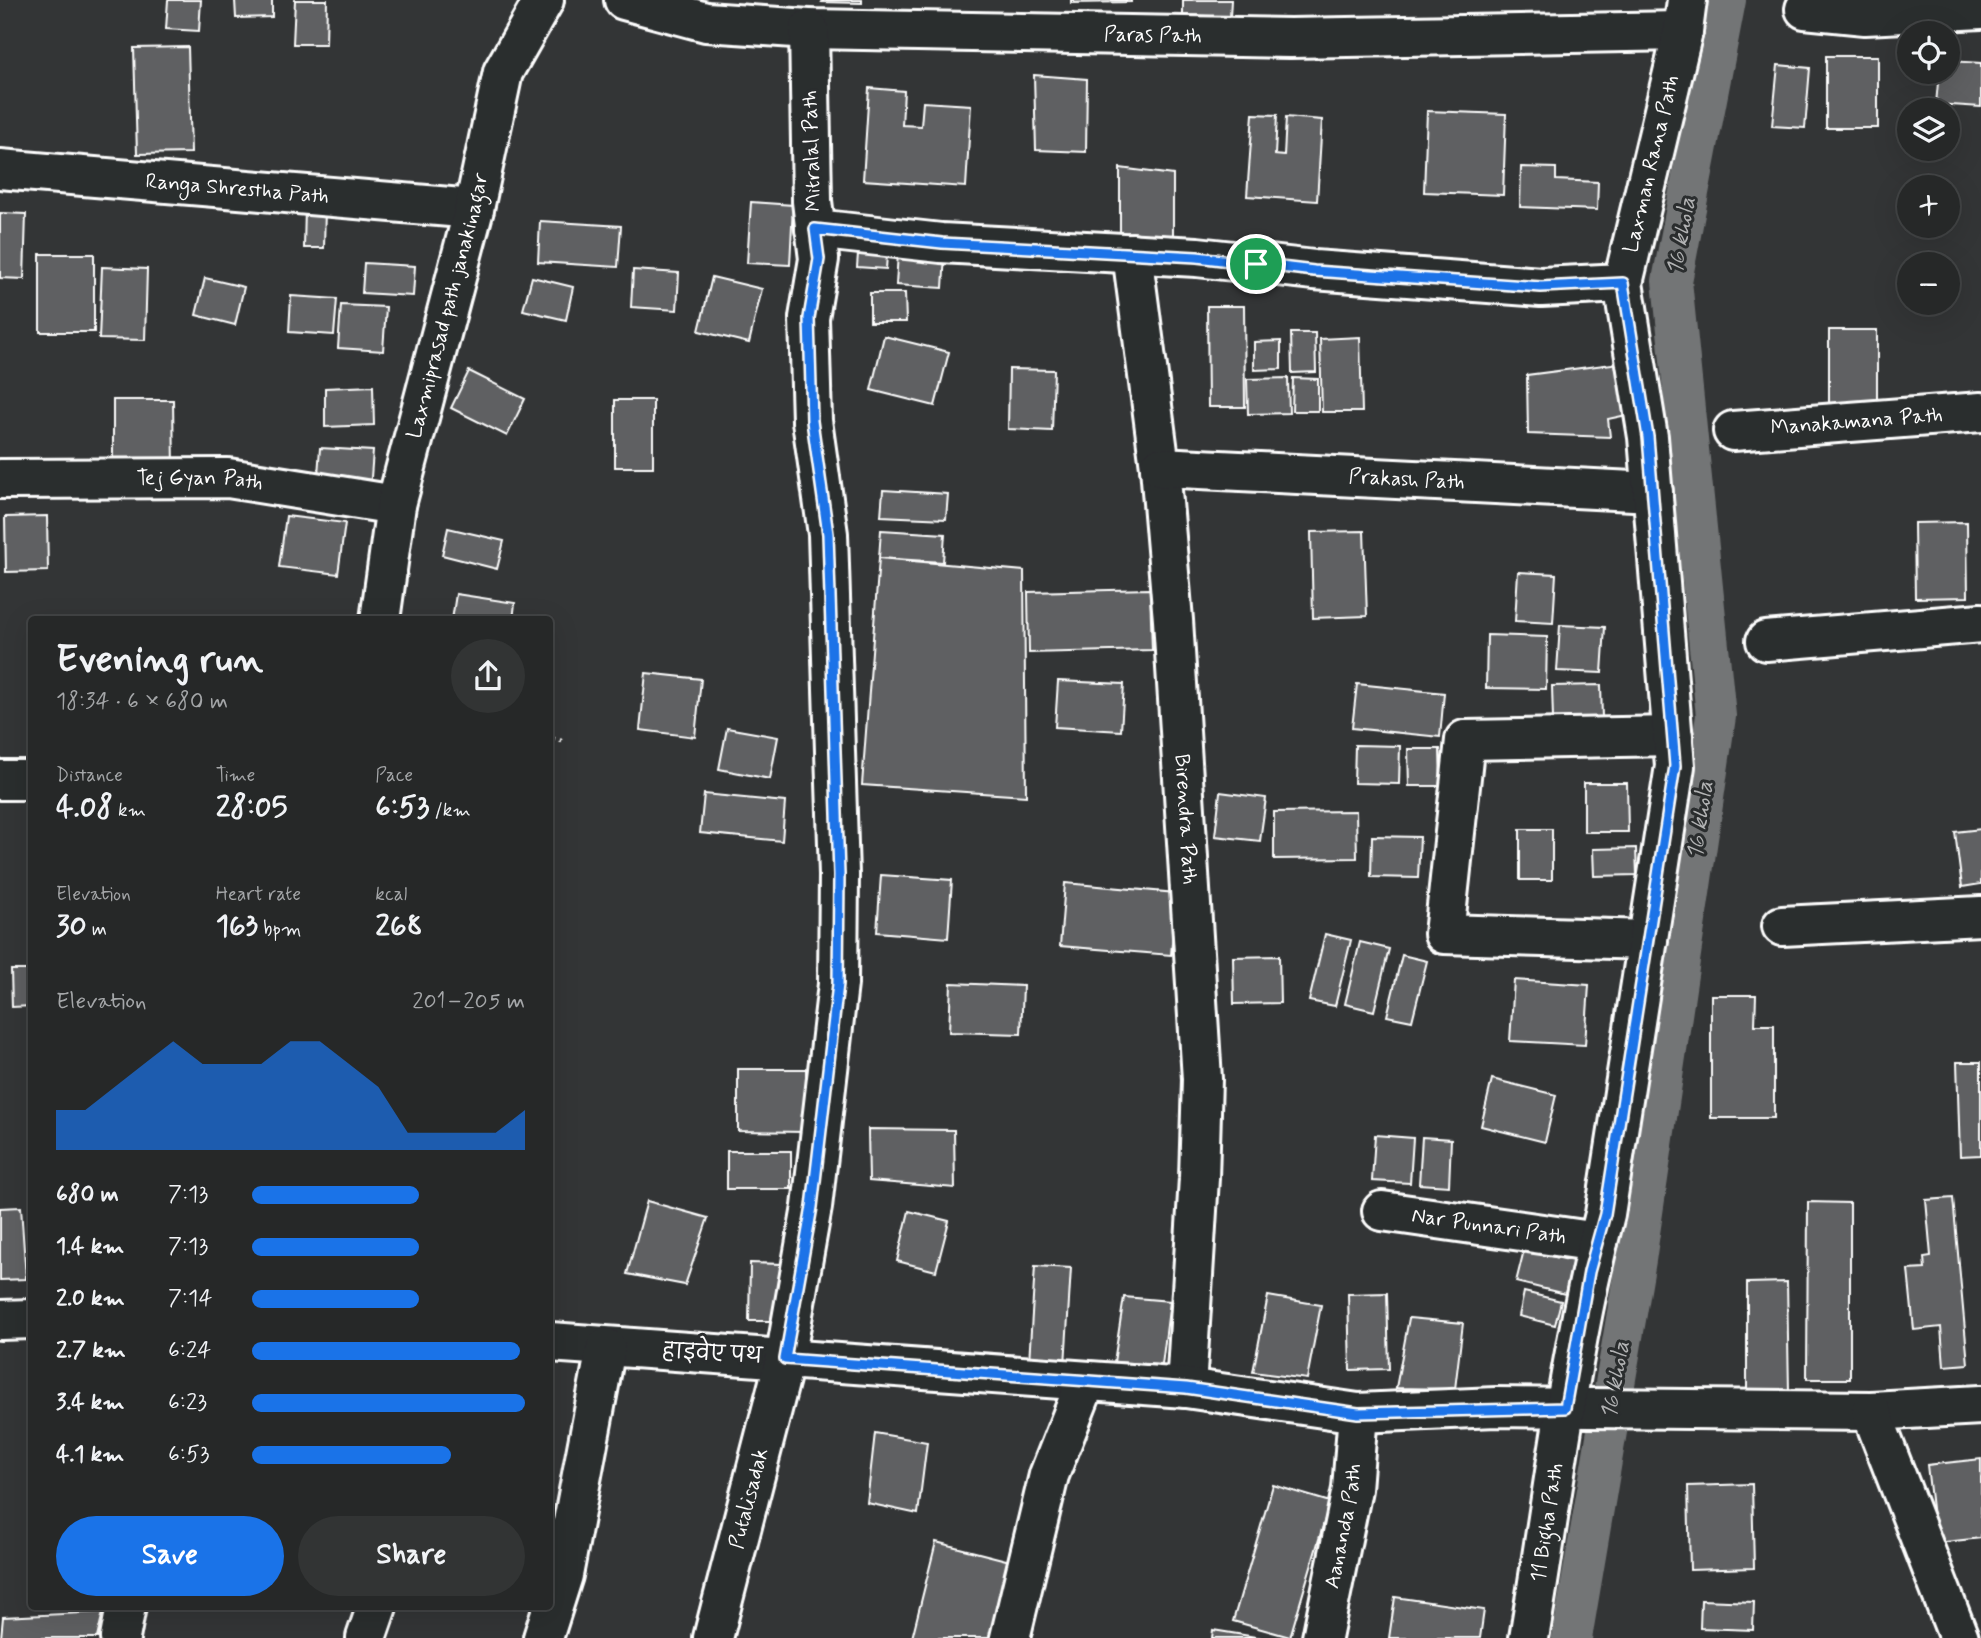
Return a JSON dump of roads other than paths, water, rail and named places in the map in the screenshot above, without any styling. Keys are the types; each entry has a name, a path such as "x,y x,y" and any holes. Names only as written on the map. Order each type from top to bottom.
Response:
{"street":[{"name":"Laxmiprasad path janakinagar","path":"381,616 396,505 474,209 503,72 544,0"},
{"name":"Paras Path","path":"624,0 706,22 809,29 1290,38 1685,16"},
{"path":"1805,9 1865,15 1981,9"},
{"name":"Laxman Rana Path","path":"1576,1408 1598,1242 1605,1214 1675,766 1648,437 1623,283 1685,16"},
{"name":"Mitralal Path","path":"785,1359 812,1207 838,984 839,875 828,534 812,421 809,331 819,259 812,201 809,29"},
{"name":"Ranga Shrestha Path","path":"0,169 474,209"},
{"path":"815,229 942,243 1197,257 1314,271 1541,287 1623,283"},
{"name":"Birendra Path","path":"1132,253 1160,467 1173,620 1202,1079 1199,1178 1186,1388"},
{"name":"Manakamana Path","path":"1733,430 1981,412"},
{"name":"Prakash Path","path":"1160,467 1653,492"},
{"name":"Tej Gyan Path","path":"0,479 228,478 396,505"},
{"path":"1766,641 1981,623"},
{"path":"1648,940 1444,934 1465,740 1673,736"},
{"path":"0,780 28,780"},
{"path":"1782,926 1981,916"},
{"name":"Nar Punnari Path","path":"1382,1211 1598,1242"},
{"path":"0,1320 28,1319"},
{"name":"हाइवेए पथ","path":"553,1342 1186,1388 1358,1413 1576,1408 1871,1411 1981,1405"},
{"path":"553,1606 563,1575 606,1348"},
{"name":"Putalisadak","path":"713,1638 785,1359"},
{"path":"1010,1638 1049,1475 1086,1381"},
{"name":"11 Bigha Path","path":"1529,1638 1576,1408"},
{"path":"1871,1411 1959,1638"},
{"name":"Aananda Path","path":"1322,1638 1352,1489 1358,1413"},
{"path":"120,1638 125,1610"},
{"path":"366,1638 376,1610"},
{"path":"543,1638 552,1610"}],"waterway":[{"name":"16 khola","path":"1572,1638 1636,1260 1716,716 1672,281 1726,0"}]}
